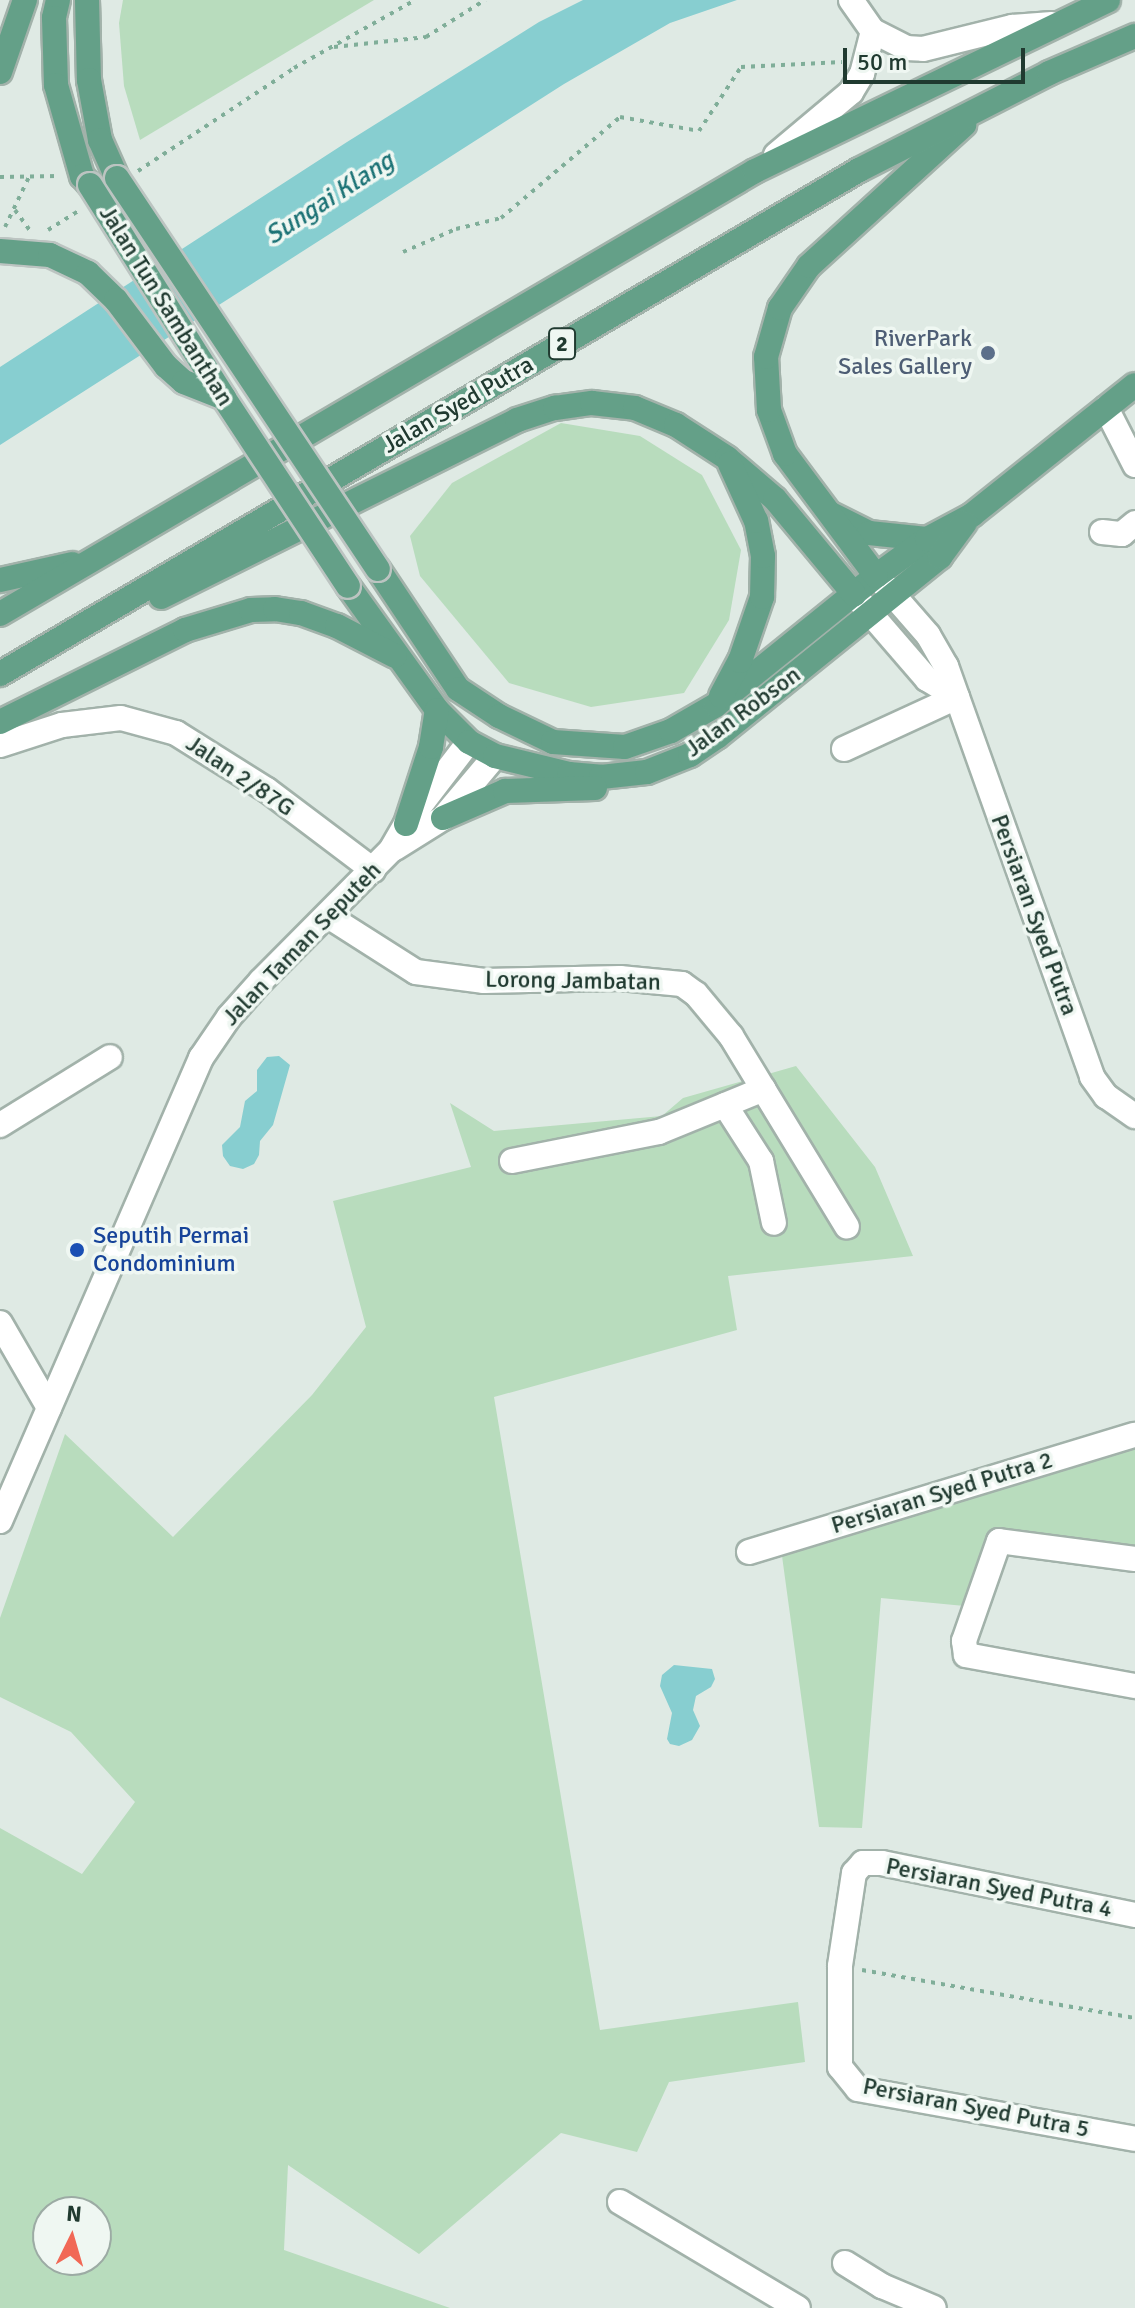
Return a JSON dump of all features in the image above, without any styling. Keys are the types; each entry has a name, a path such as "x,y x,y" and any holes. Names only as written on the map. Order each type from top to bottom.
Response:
{"main road":[{"path":"0,72 25,0"},
{"name":"Jalan Tun Sambanthan","path":"58,0 54,18 56,85 86,189 348,586 399,658"},
{"name":"Jalan Tun Sambanthan","path":"87,0 89,80 100,140 127,175 378,569"},
{"name":"Jalan Syed Putra","path":"0,614 755,171 1052,24 1108,0"},
{"name":"Jalan Syed Putra","path":"0,676 859,170 986,105 1135,36"},
{"path":"876,576 785,454 769,410 766,357 780,308 809,266 986,105"},
{"path":"0,251 50,255 88,273 116,300 166,366 184,382 224,398"},
{"name":"Jalan Robson","path":"378,569 458,689 499,716 553,742 625,747 671,731 716,705 876,576 927,539 972,515 1135,385"},
{"path":"0,676 517,420 555,408 592,403 635,408 676,425 727,458 775,499 854,594"},
{"path":"716,705 740,661 762,597 763,556 756,521 727,458"},
{"path":"825,511 869,533 927,539"},
{"name":"Jalan Robson","path":"493,744 569,774 601,777 647,772 690,755 717,737 940,557 972,515"},
{"path":"0,580 93,560"},
{"path":"0,722 185,630 251,610 275,609 301,613 337,626 399,658 437,710 469,742 553,742"},
{"path":"458,689 493,744"},
{"path":"406,824 431,747 437,710"},
{"path":"443,818 505,791 614,785 647,772"}],"street":[{"path":"854,5 873,31 906,48 923,49 1012,27 1052,24"},
{"path":"755,171 851,92 862,74 873,31"},
{"path":"1106,408 1135,465"},
{"path":"1102,532 1122,534 1135,523"},
{"name":"Persiaran Syed Putra","path":"876,576 928,635 946,666 1092,1077 1106,1096 1135,1116"},
{"path":"854,594 927,679 957,697"},
{"path":"844,749 957,697"},
{"name":"Jalan 2/87G","path":"0,745 62,725 121,718 176,733 267,790 373,870"},
{"name":"Jalan Taman Seputeh","path":"0,1521 112,1256 201,1058 229,1017 261,981 391,850 406,824 469,742"},
{"name":"Jalan Taman Seputeh","path":"391,850 443,818 493,744"},
{"name":"Lorong Jambatan","path":"328,916 416,972 484,981 620,978 682,984 696,994 731,1036 847,1227"},
{"path":"0,1125 110,1057"},
{"path":"512,1161 659,1132 764,1089"},
{"path":"725,1105 761,1161 774,1223"},
{"path":"0,1323 49,1408"},
{"name":"Persiaran Syed Putra 2","path":"749,1552 1135,1435"},
{"path":"1135,1559 999,1541 964,1641 966,1655 1135,1686"},
{"name":"Persiaran Syed Putra 4","path":"863,1863 882,1863 1135,1915"},
{"name":"Persiaran Syed Putra 5","path":"863,1863 854,1873 840,1966 840,2067 858,2089 1135,2139"},
{"path":"620,2202 798,2308"},
{"path":"845,2263 882,2286 934,2308"}],"path":[{"path":"127,175 331,47 415,0"},
{"path":"331,47 426,37 485,0"},
{"path":"403,252 456,229 501,218 620,117 699,131 741,67 849,62"},
{"path":"0,230 15,210 30,176"},
{"path":"0,177 30,176 86,189 47,231"},
{"path":"15,210 22,220"},
{"path":"840,1966 1135,2018"}],"green space":[{"path":"123,0 374,0 140,140 124,86 119,23"},
{"path":"561,423 640,436 702,475 741,550 729,620 684,693 591,707 509,683 420,576 410,536 452,483"},
{"path":"796,1066 875,1167 913,1256 728,1276 737,1330 494,1397 600,2030 798,2002 805,2062 669,2082 637,2152 561,2133 419,2254 288,2165 284,2250 450,2308 0,2308 0,1828 82,1874 135,1802 71,1732 0,1697 0,1618 65,1434 173,1537 312,1395 366,1327 333,1201 471,1167 450,1103 494,1131 662,1116 683,1098"},
{"path":"1135,1448 1135,1553 986,1536 975,1607 881,1598 862,1828 819,1827 782,1556"}],"water":[{"name":"Sungai Klang","path":"583,0 737,0 670,23 564,84 0,445 0,367 347,142 539,22"},
{"path":"279,1056 290,1065 273,1125 260,1141 259,1155 254,1164 243,1169 230,1166 223,1156 222,1145 240,1127 245,1101 257,1091 257,1070 267,1057"},
{"path":"674,1665 712,1669 715,1679 711,1687 696,1696 693,1710 700,1726 692,1740 679,1746 670,1744 667,1739 672,1713 660,1686 662,1675"}],"place":[{"name":"RiverPark Sales Gallery","path":"988,353"},
{"name":"Seputih Permai Condominium","path":"77,1250"}]}
